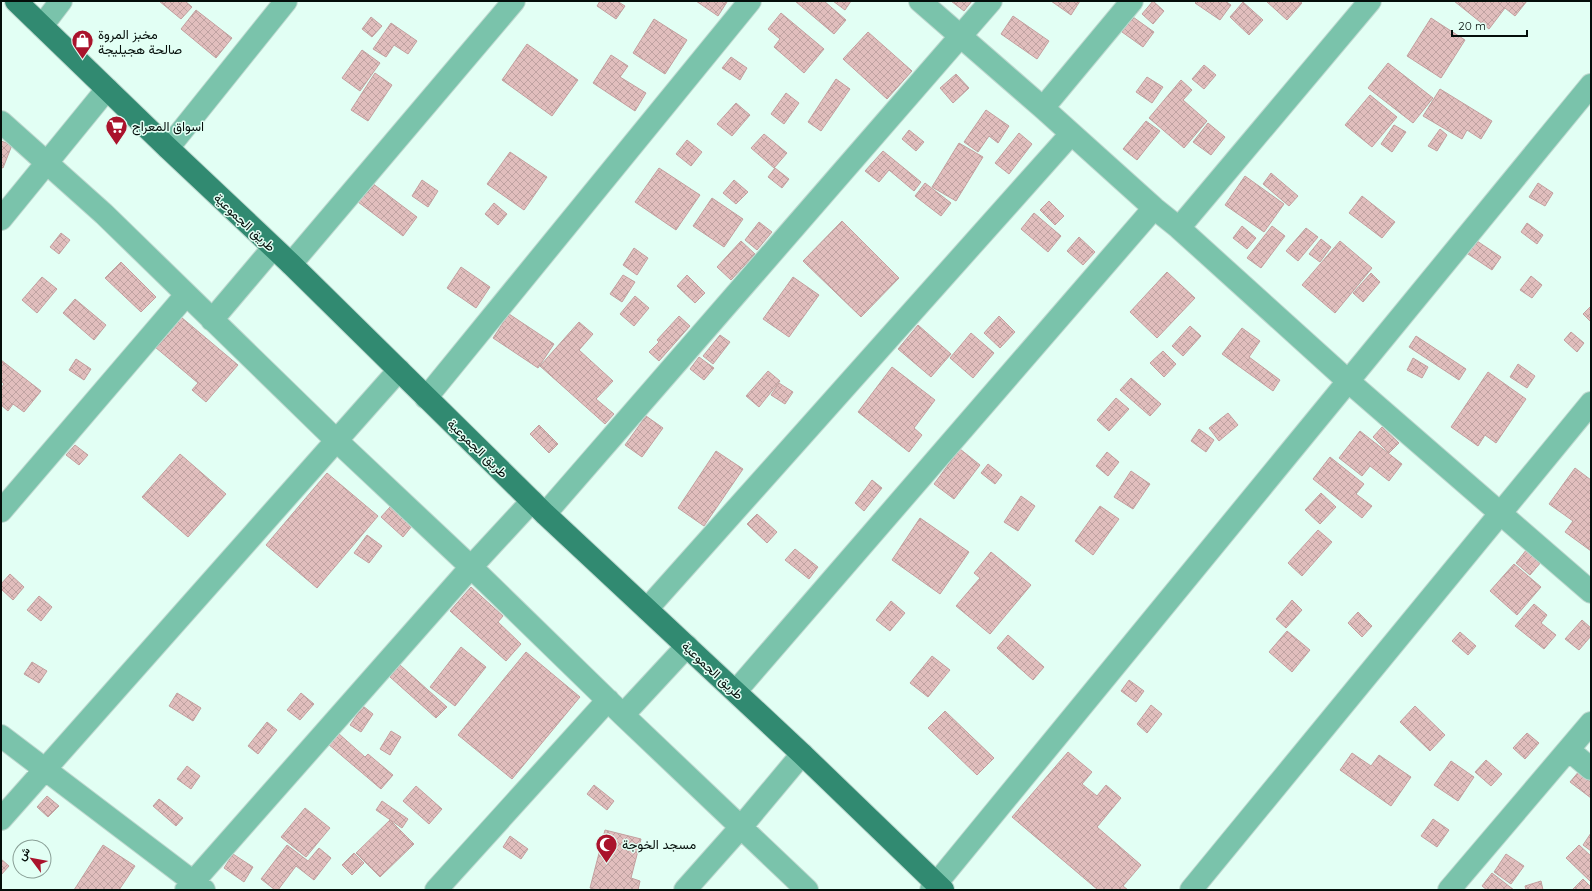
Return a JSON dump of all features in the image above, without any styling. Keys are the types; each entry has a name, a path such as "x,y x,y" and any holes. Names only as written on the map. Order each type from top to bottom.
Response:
{"main road":[{"name":"طريق الجموعية","path":"16,1 290,264 539,507 802,754 937,888"}],"street":[{"path":"42,26 62,1"},
{"path":"168,148 286,1"},
{"path":"290,264 514,1"},
{"path":"426,398 750,1"},
{"path":"920,1 1043,108 1154,208 1179,228 1348,381 1591,592"},
{"path":"1,736 194,887 471,567 539,507 961,37 991,1"},
{"path":"1043,108 1132,1"},
{"path":"1179,228 1370,1"},
{"path":"937,888 1348,381 1591,85"},
{"path":"1,219 107,89"},
{"path":"1,122 104,214 337,442 471,567 807,890"},
{"path":"647,609 1071,134"},
{"path":"736,691 1154,208"},
{"path":"212,320 273,248"},
{"path":"1,511 186,295"},
{"path":"1,818 337,442 399,370"},
{"path":"1191,890 1591,403"},
{"path":"436,890 616,708 687,646"},
{"path":"1449,890 1591,723"},
{"path":"1569,750 1591,770"},
{"path":"685,890 741,827 802,754"}],"building":[{"path":"159,1 185,1 192,7 181,19"},
{"path":"600,1 617,1 625,6 616,19 597,6"},
{"path":"696,1 725,1 727,2 718,16"},
{"path":"795,1 824,1 846,20 834,34"},
{"path":"833,1 851,1 845,10"},
{"path":"951,1 972,1 964,11"},
{"path":"1051,1 1080,1 1071,15"},
{"path":"1153,1 1164,11 1153,24 1142,14"},
{"path":"1197,1 1225,1 1231,5 1220,20 1195,3"},
{"path":"1266,1 1299,1 1302,3 1287,20"},
{"path":"1454,1 1527,1 1515,16 1505,8 1489,29"},
{"path":"1243,2 1263,20 1249,35 1230,17"},
{"path":"196,10 232,38 216,58 181,29"},
{"path":"781,13 824,49 804,73 774,47 780,39 768,29"},
{"path":"1013,16 1049,41 1037,59 1001,34"},
{"path":"371,17 382,26 372,37 362,29"},
{"path":"1133,17 1154,32 1143,47 1122,32"},
{"path":"1431,18 1465,40 1441,78 1407,56"},
{"path":"654,19 687,40 665,74 633,53"},
{"path":"391,23 417,41 408,54 394,45 386,57 373,49"},
{"path":"868,32 912,71 887,99 843,59"},
{"path":"527,44 578,80 552,116 502,80"},
{"path":"362,50 380,63 360,91 342,78"},
{"path":"611,55 628,66 620,77 646,93 635,111 593,83"},
{"path":"731,57 747,68 740,80 722,68"},
{"path":"1388,63 1433,98 1413,123 1368,88"},
{"path":"1204,65 1216,75 1204,89 1192,79"},
{"path":"375,73 392,85 368,121 351,110"},
{"path":"956,74 969,88 953,103 940,88"},
{"path":"1147,77 1163,87 1152,103 1136,92"},
{"path":"836,79 850,89 821,131 808,122"},
{"path":"1181,80 1192,90 1183,100 1207,121 1184,148 1149,118"},
{"path":"1440,89 1492,121 1481,139 1467,130 1462,139 1423,116"},
{"path":"786,93 799,103 784,124 771,114"},
{"path":"1370,95 1397,117 1372,147 1345,125"},
{"path":"736,103 750,115 732,136 717,124"},
{"path":"986,110 1009,126 998,143 989,136 978,152 964,142"},
{"path":"1146,121 1160,131 1137,160 1123,149"},
{"path":"1208,123 1225,137 1211,155 1193,142"},
{"path":"1394,125 1406,132 1392,152 1381,144"},
{"path":"1440,129 1447,135 1437,151 1428,146"},
{"path":"909,130 924,142 916,151 902,139"},
{"path":"1019,133 1032,144 1009,174 995,163"},
{"path":"764,134 787,153 774,168 751,148"},
{"path":"687,140 702,152 691,166 676,154"},
{"path":"1,141 12,145 3,168 1,167"},
{"path":"959,143 983,157 956,201 932,187"},
{"path":"883,151 921,182 914,191 889,170 879,182 865,171"},
{"path":"510,152 547,177 524,210 487,184"},
{"path":"659,168 700,195 676,230 635,202"},
{"path":"775,168 789,179 782,188 768,177"},
{"path":"1271,173 1298,196 1289,206 1263,184"},
{"path":"1245,176 1284,204 1264,232 1225,205"},
{"path":"422,180 438,191 428,207 412,196"},
{"path":"734,180 748,192 736,204 723,193"},
{"path":"372,183 417,217 403,236 358,202"},
{"path":"925,183 951,203 941,216 915,196"},
{"path":"1538,183 1553,193 1545,206 1529,197"},
{"path":"1362,196 1395,222 1382,238 1349,213"},
{"path":"712,198 743,219 724,247 693,226"},
{"path":"1049,201 1064,216 1055,225 1040,210"},
{"path":"494,203 507,214 498,225 485,214"},
{"path":"1034,213 1061,236 1048,252 1021,229"},
{"path":"842,221 899,278 861,317 803,261"},
{"path":"759,222 772,232 757,250 745,240"},
{"path":"1527,223 1543,235 1537,244 1521,232"},
{"path":"1242,226 1256,238 1247,249 1233,238"},
{"path":"1272,226 1285,236 1261,268 1247,258"},
{"path":"1306,228 1318,237 1298,261 1286,251"},
{"path":"61,233 70,240 59,254 50,247"},
{"path":"1079,237 1095,252 1083,265 1067,251"},
{"path":"1321,239 1331,247 1320,262 1309,254"},
{"path":"1474,239 1501,257 1492,270 1465,252"},
{"path":"741,241 755,254 731,280 717,267"},
{"path":"1340,241 1372,268 1335,313 1302,285"},
{"path":"634,248 648,258 637,275 623,265"},
{"path":"121,262 156,297 141,312 105,278"},
{"path":"461,267 490,287 476,308 447,288"},
{"path":"1167,272 1195,298 1157,338 1130,312"},
{"path":"1371,273 1380,282 1363,302 1353,293"},
{"path":"623,275 635,282 622,302 610,294"},
{"path":"687,275 705,293 695,303 677,286"},
{"path":"1531,276 1542,285 1532,298 1520,290"},
{"path":"42,277 57,289 37,313 22,300"},
{"path":"793,277 819,295 789,337 763,319"},
{"path":"635,296 649,308 634,326 620,314"},
{"path":"75,299 106,325 94,340 63,313"},
{"path":"1591,306 1591,322 1583,314"},
{"path":"509,314 554,344 538,368 493,338"},
{"path":"679,316 690,326 659,361 649,352 659,342 657,340"},
{"path":"999,316 1015,332 1000,348 984,333"},
{"path":"181,317 238,365 206,402 192,390 198,383 155,347"},
{"path":"579,322 593,334 579,350 613,381 596,399 614,414 605,424 540,366"},
{"path":"918,325 951,354 931,377 898,349"},
{"path":"1190,326 1201,336 1183,356 1172,346"},
{"path":"1242,328 1260,341 1249,357 1280,380 1273,391 1222,354"},
{"path":"1571,332 1584,343 1577,352 1564,340"},
{"path":"971,333 994,353 973,378 950,358"},
{"path":"720,335 730,342 713,364 703,356"},
{"path":"1416,336 1466,369 1459,380 1409,347"},
{"path":"1163,351 1176,364 1164,377 1150,363"},
{"path":"699,357 714,368 704,380 690,369"},
{"path":"1413,358 1428,367 1422,378 1407,370"},
{"path":"76,359 91,369 84,380 69,370"},
{"path":"1,360 41,391 24,412 13,404 8,411 1,405 1,388 4,384 1,381"},
{"path":"1518,364 1535,376 1527,388 1510,377"},
{"path":"892,367 935,400 914,428 922,435 909,452 858,412"},
{"path":"768,371 780,381 759,407 746,396"},
{"path":"1488,372 1526,399 1496,443 1485,435 1478,446 1451,427"},
{"path":"1131,378 1161,404 1150,416 1120,390"},
{"path":"779,383 793,392 785,404 771,395"},
{"path":"1116,398 1129,409 1109,431 1097,420"},
{"path":"1228,413 1238,425 1219,441 1209,428"},
{"path":"646,416 663,428 642,457 625,445"},
{"path":"539,425 558,444 549,453 530,434"},
{"path":"1382,427 1399,443 1389,453 1373,437"},
{"path":"1199,429 1214,440 1206,452 1191,441"},
{"path":"1360,431 1402,464 1389,481 1370,466 1362,476 1339,458"},
{"path":"75,445 88,455 79,465 66,455"},
{"path":"960,449 980,465 954,499 934,484"},
{"path":"716,451 743,469 704,526 678,508"},
{"path":"1107,452 1119,462 1108,476 1096,466"},
{"path":"180,454 226,494 188,537 142,497"},
{"path":"1330,457 1364,484 1356,494 1372,506 1362,518 1313,479"},
{"path":"988,464 1002,475 995,484 981,473"},
{"path":"1575,468 1591,480 1591,551 1565,532 1573,521 1549,504"},
{"path":"1131,471 1150,484 1133,509 1114,497"},
{"path":"327,473 378,516 317,588 266,545"},
{"path":"872,480 882,488 864,511 855,503"},
{"path":"1321,493 1336,507 1320,524 1305,510"},
{"path":"1021,496 1035,506 1018,531 1004,522"},
{"path":"1100,506 1119,519 1093,555 1075,541"},
{"path":"390,507 412,526 403,537 381,517"},
{"path":"757,514 777,532 767,543 747,524"},
{"path":"920,518 969,552 940,594 892,560"},
{"path":"1318,530 1332,542 1302,576 1288,563"},
{"path":"367,535 382,546 369,563 354,553"},
{"path":"795,549 818,567 809,579 785,560"},
{"path":"1527,549 1542,561 1530,575 1516,563"},
{"path":"991,552 1031,585 990,634 956,606 980,578 974,573"},
{"path":"1514,564 1541,587 1517,615 1490,591"},
{"path":"10,574 24,587 13,600 1,589 1,584"},
{"path":"471,587 503,616 498,622 521,644 506,661 450,611"},
{"path":"39,596 52,607 41,621 27,610"},
{"path":"1292,600 1302,610 1286,628 1276,619"},
{"path":"891,601 905,613 890,631 876,620"},
{"path":"1534,604 1547,615 1541,623 1556,635 1544,649 1515,626"},
{"path":"1358,612 1372,626 1362,637 1348,623"},
{"path":"1582,620 1591,628 1591,636 1579,650 1565,639"},
{"path":"1287,631 1310,650 1292,672 1269,652"},
{"path":"1460,632 1476,646 1468,655 1452,641"},
{"path":"1008,635 1044,667 1033,680 997,648"},
{"path":"461,647 486,667 455,706 430,687"},
{"path":"526,652 580,697 512,779 458,735"},
{"path":"932,656 950,670 928,697 910,683"},
{"path":"32,662 47,671 39,683 24,674"},
{"path":"400,665 447,707 436,718 390,677"},
{"path":"1129,680 1144,691 1136,702 1121,691"},
{"path":"177,693 201,708 193,721 169,706"},
{"path":"301,693 314,704 300,720 287,710"},
{"path":"1151,705 1162,714 1147,733 1137,724"},
{"path":"363,706 373,714 361,732 350,725"},
{"path":"1415,706 1445,735 1430,751 1400,722"},
{"path":"945,711 994,758 977,775 928,728"},
{"path":"267,722 277,730 258,754 248,746"},
{"path":"391,731 401,737 390,755 380,749"},
{"path":"338,733 365,757 368,754 393,775 381,789 328,744"},
{"path":"1527,733 1539,743 1525,759 1513,748"},
{"path":"1068,752 1092,772 1082,784 1097,796 1106,785 1121,798 1097,827 1141,865 1123,886 1128,890 1098,890 1012,817"},
{"path":"1352,753 1371,766 1379,755 1411,777 1391,806 1340,770"},
{"path":"1486,760 1502,774 1491,786 1475,772"},
{"path":"1451,761 1474,777 1458,801 1434,785"},
{"path":"187,766 200,776 191,789 177,779"},
{"path":"1580,770 1591,778 1591,798 1570,782"},
{"path":"594,785 614,801 607,810 587,794"},
{"path":"416,786 442,809 429,824 403,801"},
{"path":"47,796 59,806 48,817 37,807"},
{"path":"159,799 183,818 176,826 153,806"},
{"path":"382,801 408,819 402,828 376,810"},
{"path":"305,808 330,828 306,857 281,837"},
{"path":"1433,819 1449,830 1437,847 1421,836"},
{"path":"390,820 414,844 380,877 356,853"},
{"path":"605,830 641,839 631,878 640,881 638,890 597,890 590,888"},
{"path":"1591,833 1591,851 1583,845"},
{"path":"510,836 528,849 521,859 503,847"},
{"path":"103,845 135,866 119,890 74,890"},
{"path":"287,845 308,861 319,848 331,858 314,880 296,866 278,890 275,890 261,879"},
{"path":"1579,845 1591,856 1591,882 1566,858"},
{"path":"354,853 364,863 352,875 342,865"},
{"path":"233,854 253,867 244,882 224,868"},
{"path":"1506,854 1524,866 1511,884 1494,872"},
{"path":"1,859 9,866 1,875"},
{"path":"1492,873 1514,890 1487,890 1482,886"},
{"path":"1583,879 1591,887 1591,890 1572,890"},
{"path":"1541,881 1543,890 1526,890 1525,886"}],"place":[{"name":"مخبز المروة صالحة هجيليجة","path":"83,60"},
{"name":"اسواق المعراج","path":"117,146"},
{"name":"مسجد الخوجة","path":"607,864"}]}
